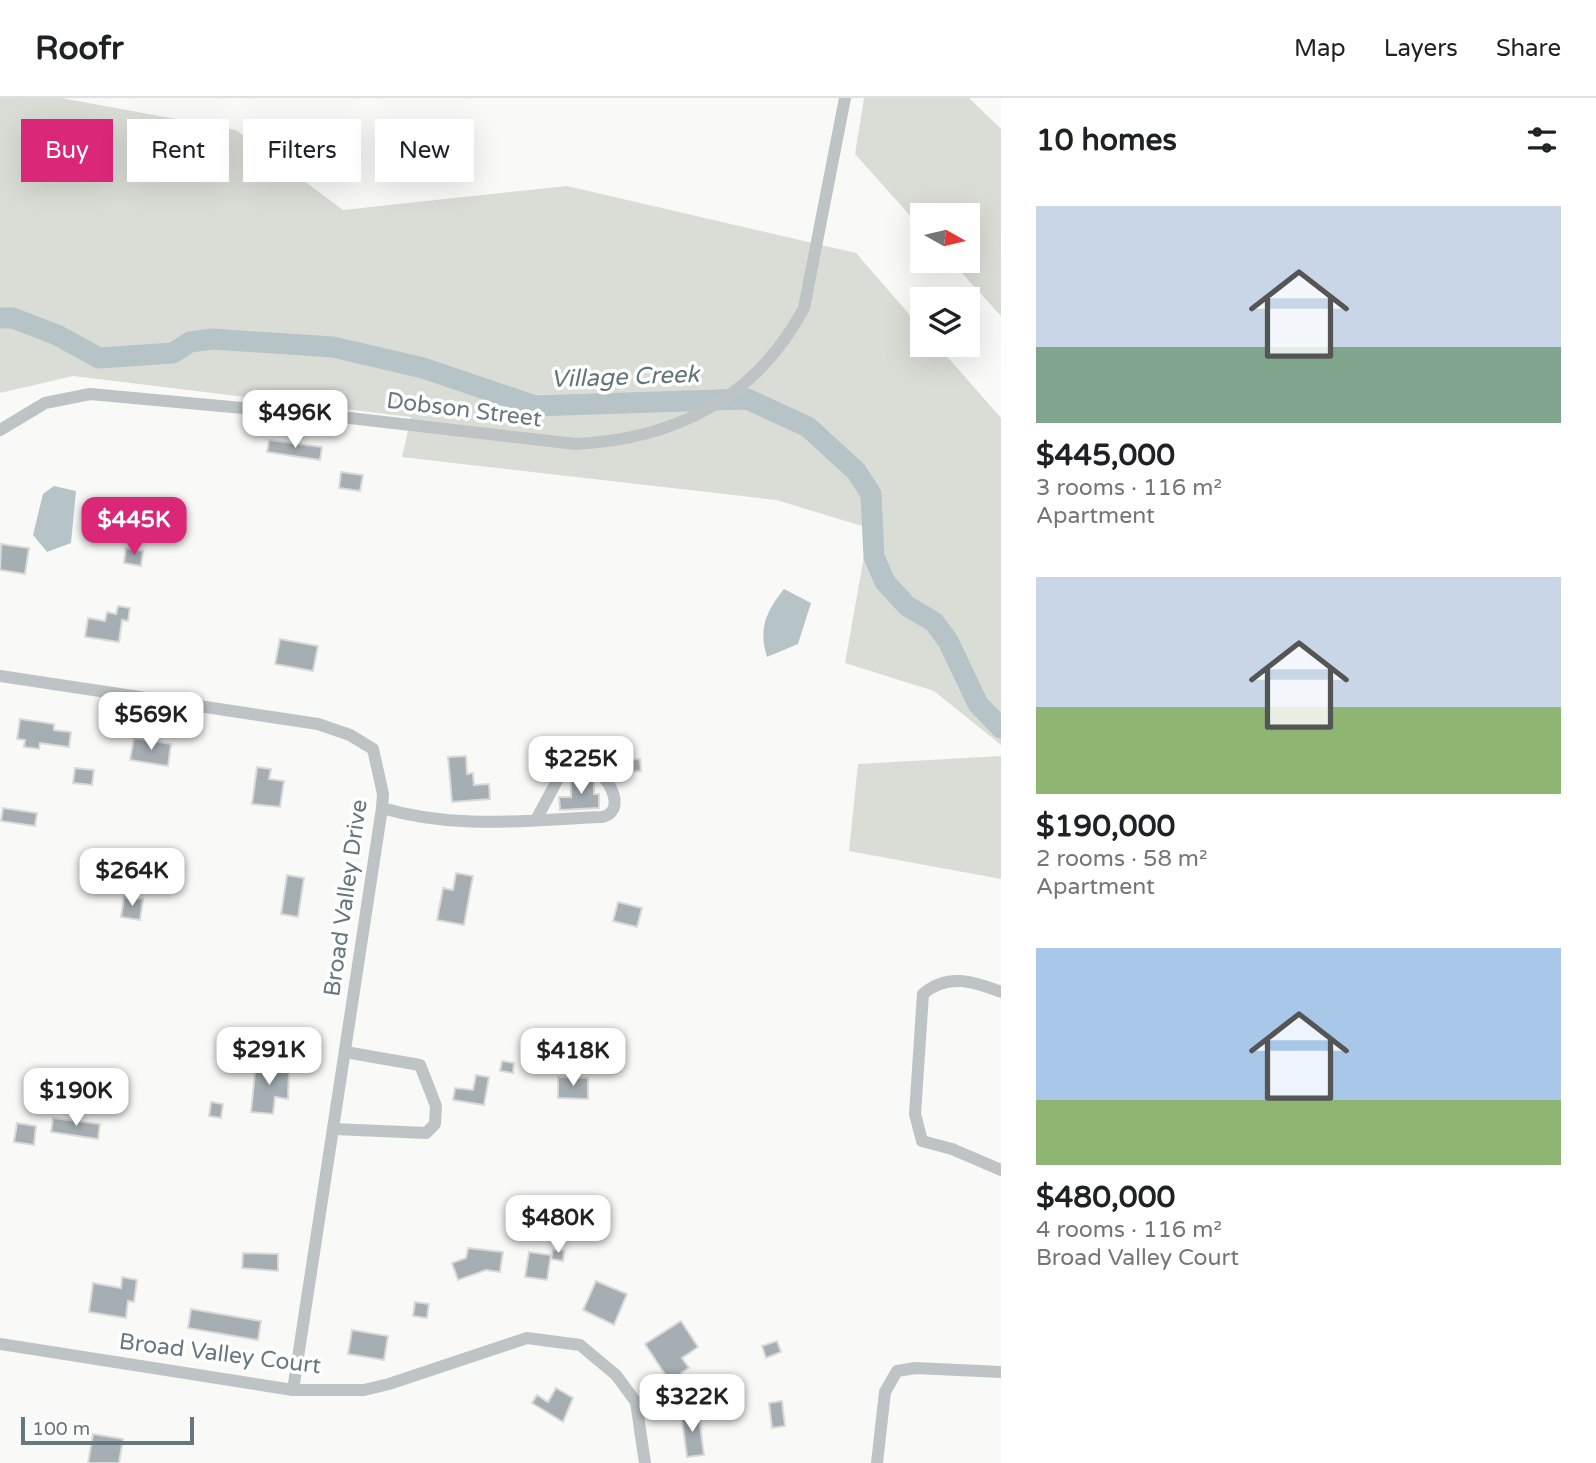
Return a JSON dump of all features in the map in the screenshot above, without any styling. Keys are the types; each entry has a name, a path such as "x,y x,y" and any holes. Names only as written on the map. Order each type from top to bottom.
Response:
{"street":[{"name":"Dobson Street","path":"0,430 45,403 90,394 341,417 576,443 608,442 679,425 720,402 763,367 792,331 809,296 845,98"},
{"name":"Broad Valley Drive","path":"0,676 318,724 349,735 373,749 383,794 382,808 293,1390"},
{"path":"382,808 452,823 536,820 609,816 614,810 615,799 601,775 592,769 574,771 560,775 536,820"},
{"path":"1001,992 958,981 936,982 923,994 915,1114 922,1141 952,1149 1001,1170"},
{"path":"334,1129 426,1133 435,1124 436,1106 420,1065 345,1052"},
{"name":"Broad Valley Court","path":"0,1344 293,1390 364,1390 527,1338 580,1345 616,1375 636,1402 645,1463"},
{"path":"877,1463 885,1392 897,1371 915,1368 1001,1372"}],"shaded area":[{"path":"0,98 61,98 176,119 127,119 127,182 229,182 229,129 243,135 243,182 306,182 343,210 567,186 856,253 910,315 910,357 948,357 1001,418 1001,745 934,691 845,663 869,528 776,500 402,457 411,417 73,376 0,393"},
{"path":"864,98 969,98 1001,129 1001,316 980,293 980,287 975,287 962,273 980,273 980,203 910,203 910,216 855,154"},
{"path":"54,486 76,491 71,543 47,552 33,535 43,494"},
{"path":"784,589 811,603 798,644 767,657 763,637 765,621 772,605"},
{"path":"1001,756 1001,879 849,851 858,764"}],"building":[{"path":"269,440 322,447 320,460 267,452"},
{"path":"341,472 363,475 360,491 339,488"},
{"path":"1,544 29,548 25,574 0,570"},
{"path":"126,548 143,551 141,566 124,563"},
{"path":"118,606 130,608 128,621 122,620 119,642 85,637 88,618 105,621 107,612 116,614"},
{"path":"280,639 318,646 313,671 275,664"},
{"path":"20,719 54,724 54,730 71,732 69,747 40,743 39,749 24,747 25,740 17,739"},
{"path":"134,738 171,744 168,766 130,760"},
{"path":"466,756 467,774 473,773 474,785 489,784 490,799 452,802 448,757"},
{"path":"640,759 641,771 612,773 611,761"},
{"path":"257,767 271,769 269,779 284,781 280,807 252,804"},
{"path":"75,768 94,770 92,785 73,783"},
{"path":"590,778 594,781 594,794 599,794 599,808 560,810 559,797 571,797 571,781"},
{"path":"3,808 37,813 35,826 1,821"},
{"path":"456,873 473,876 464,925 437,920 443,888 453,890"},
{"path":"287,875 304,878 298,917 281,914"},
{"path":"124,897 143,899 140,920 121,917"},
{"path":"618,902 642,908 637,927 613,921"},
{"path":"502,1061 514,1063 513,1073 500,1071"},
{"path":"256,1062 289,1066 288,1099 275,1097 273,1114 251,1112"},
{"path":"476,1075 489,1077 484,1105 453,1100 455,1088 473,1090"},
{"path":"558,1077 588,1078 588,1099 558,1098"},
{"path":"211,1102 223,1104 221,1118 209,1116"},
{"path":"53,1118 100,1124 98,1139 51,1132"},
{"path":"17,1123 36,1126 34,1145 14,1142"},
{"path":"468,1248 503,1252 500,1272 486,1270 458,1280 452,1263 466,1258"},
{"path":"553,1250 564,1251 563,1261 551,1259"},
{"path":"529,1252 551,1255 547,1280 525,1277"},
{"path":"243,1253 278,1254 278,1271 242,1268"},
{"path":"122,1277 137,1280 134,1302 128,1301 126,1318 89,1312 93,1283 121,1288"},
{"path":"596,1281 627,1294 614,1325 583,1310"},
{"path":"415,1302 429,1304 427,1318 413,1316"},
{"path":"191,1309 261,1321 258,1340 188,1328"},
{"path":"681,1321 698,1347 682,1358 689,1368 681,1373 686,1381 674,1388 645,1344"},
{"path":"352,1330 388,1336 384,1360 348,1354"},
{"path":"777,1341 781,1352 766,1358 762,1346"},
{"path":"556,1388 573,1398 563,1422 532,1403 537,1395 548,1402"},
{"path":"782,1401 785,1426 772,1428 769,1403"},
{"path":"698,1410 704,1455 687,1457 681,1412"},
{"path":"93,1434 123,1439 119,1463 88,1463"}],"waterway":[{"name":"Village Creek","path":"0,318 13,318 57,335 99,358 173,353 190,342 212,339 333,347 423,368 535,406 747,399 808,427 856,471 871,494 874,557 885,582 907,606 934,622 948,641 978,704 1001,728"}]}
